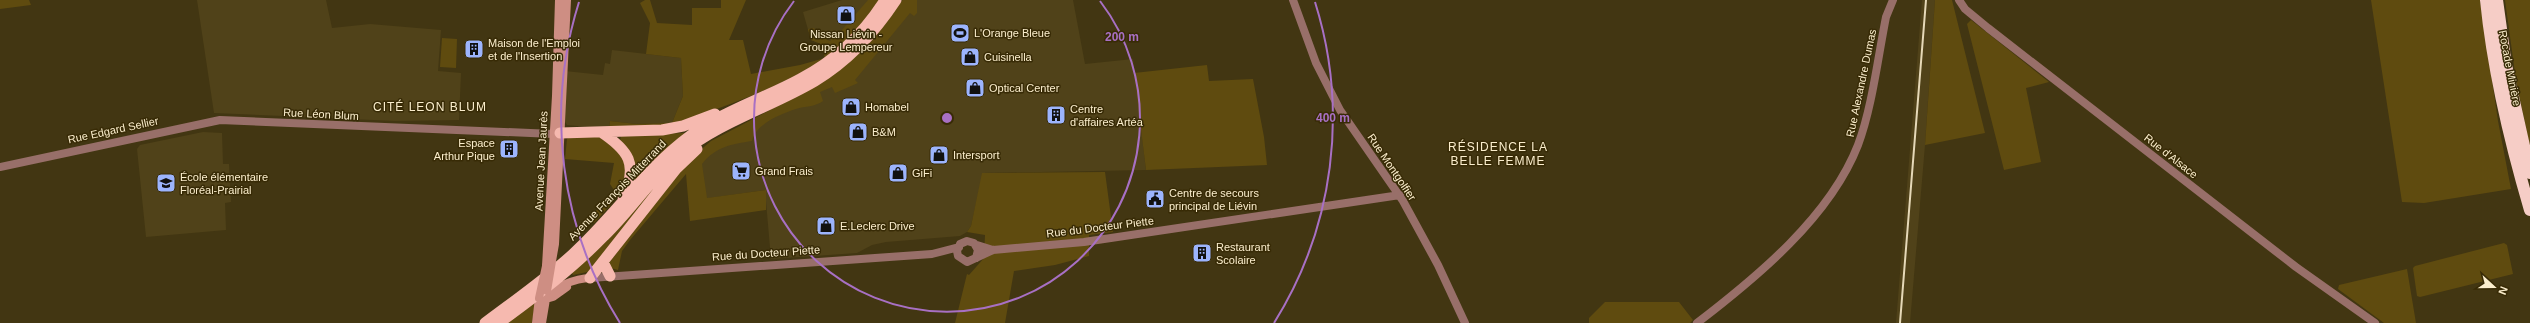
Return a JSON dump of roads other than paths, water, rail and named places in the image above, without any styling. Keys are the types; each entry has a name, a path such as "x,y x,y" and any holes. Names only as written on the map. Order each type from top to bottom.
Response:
{"highway":[{"name":"Avenue François Mitterrand","path":"485,323 573,255 670,151 703,127 731,111 800,79 829,61 857,36 885,0"},
{"name":"Avenue François Mitterrand","path":"499,323 574,266 679,156 713,130 804,87 830,70 869,36 896,0"},
{"name":"Rocade Minière","path":"2486,0 2489,29 2503,104 2530,210"},
{"name":"Rocade Minière","path":"2497,0 2506,65 2530,173"},
{"path":"556,133 662,130 731,111"},
{"path":"590,278 676,169 694,152 742,116"},
{"path":"601,132 623,148 630,164 628,185 619,206"},
{"path":"603,262 610,276"}],"main road":[{"name":"Avenue Jean Jaurès","path":"556,133 559,0"},
{"name":"Avenue Jean Jaurès","path":"542,323 548,264 556,133 567,0"},
{"name":"Avenue Jean Jaurès","path":"536,323 544,296 543,280 548,264"},
{"name":"Rue du Docteur Piette","path":"544,296 578,278 590,278"}],"street":[{"name":"Rue Montgolfier","path":"1293,0 1316,63 1340,110 1400,195 1438,265 1465,323"},
{"name":"Rue Alexandre Dumas","path":"1697,323 1732,296 1777,255 1818,210 1844,175 1863,130 1886,18 1893,0"},
{"name":"Rue d'Alsace","path":"1959,0 1965,9 1988,28 2296,267 2375,323"},
{"name":"Rue Edgard Sellier","path":"0,167 210,120 232,120"},
{"name":"Rue Léon Blum","path":"232,120 556,133"},
{"name":"Rue du Docteur Piette","path":"976,258 993,250 1084,242 1400,195"},
{"path":"967,241 976,245 978,252 976,258 967,262 958,256 959,247 967,241"},
{"name":"Rue du Docteur Piette","path":"976,245 993,250"},
{"name":"Rue du Docteur Piette","path":"943,253 959,247"},
{"name":"Rue du Docteur Piette","path":"590,278 943,253 958,256"}],"railway":[{"path":"1900,323 1926,0"}],"place":[{"name":"Nissan Liévin - Groupe Lempereur","path":"846,15"},
{"name":"L'Orange Bleue","path":"960,33"},
{"name":"Maison de l'Emploi et de l'Insertion","path":"474,49"},
{"name":"Cuisinella","path":"970,57"},
{"name":"Optical Center","path":"975,88"},
{"name":"Homabel","path":"851,107"},
{"name":"Centre d'affaires Artéa","path":"1056,115"},
{"name":"B&M","path":"858,132"},
{"name":"Espace Arthur Pique","path":"509,149"},
{"name":"Intersport","path":"939,155"},
{"name":"Grand Frais","path":"741,171"},
{"name":"GiFi","path":"898,173"},
{"name":"École élémentaire Floréal-Prairial","path":"166,183"},
{"name":"Centre de secours principal de Liévin","path":"1155,199"},
{"name":"E.Leclerc Drive","path":"826,226"},
{"name":"Restaurant Scolaire","path":"1202,253"}],"district":[{"name":"CITÉ LEON BLUM","path":"430,107"},
{"name":"RÉSIDENCE LA BELLE FEMME","path":"1498,154"}]}
